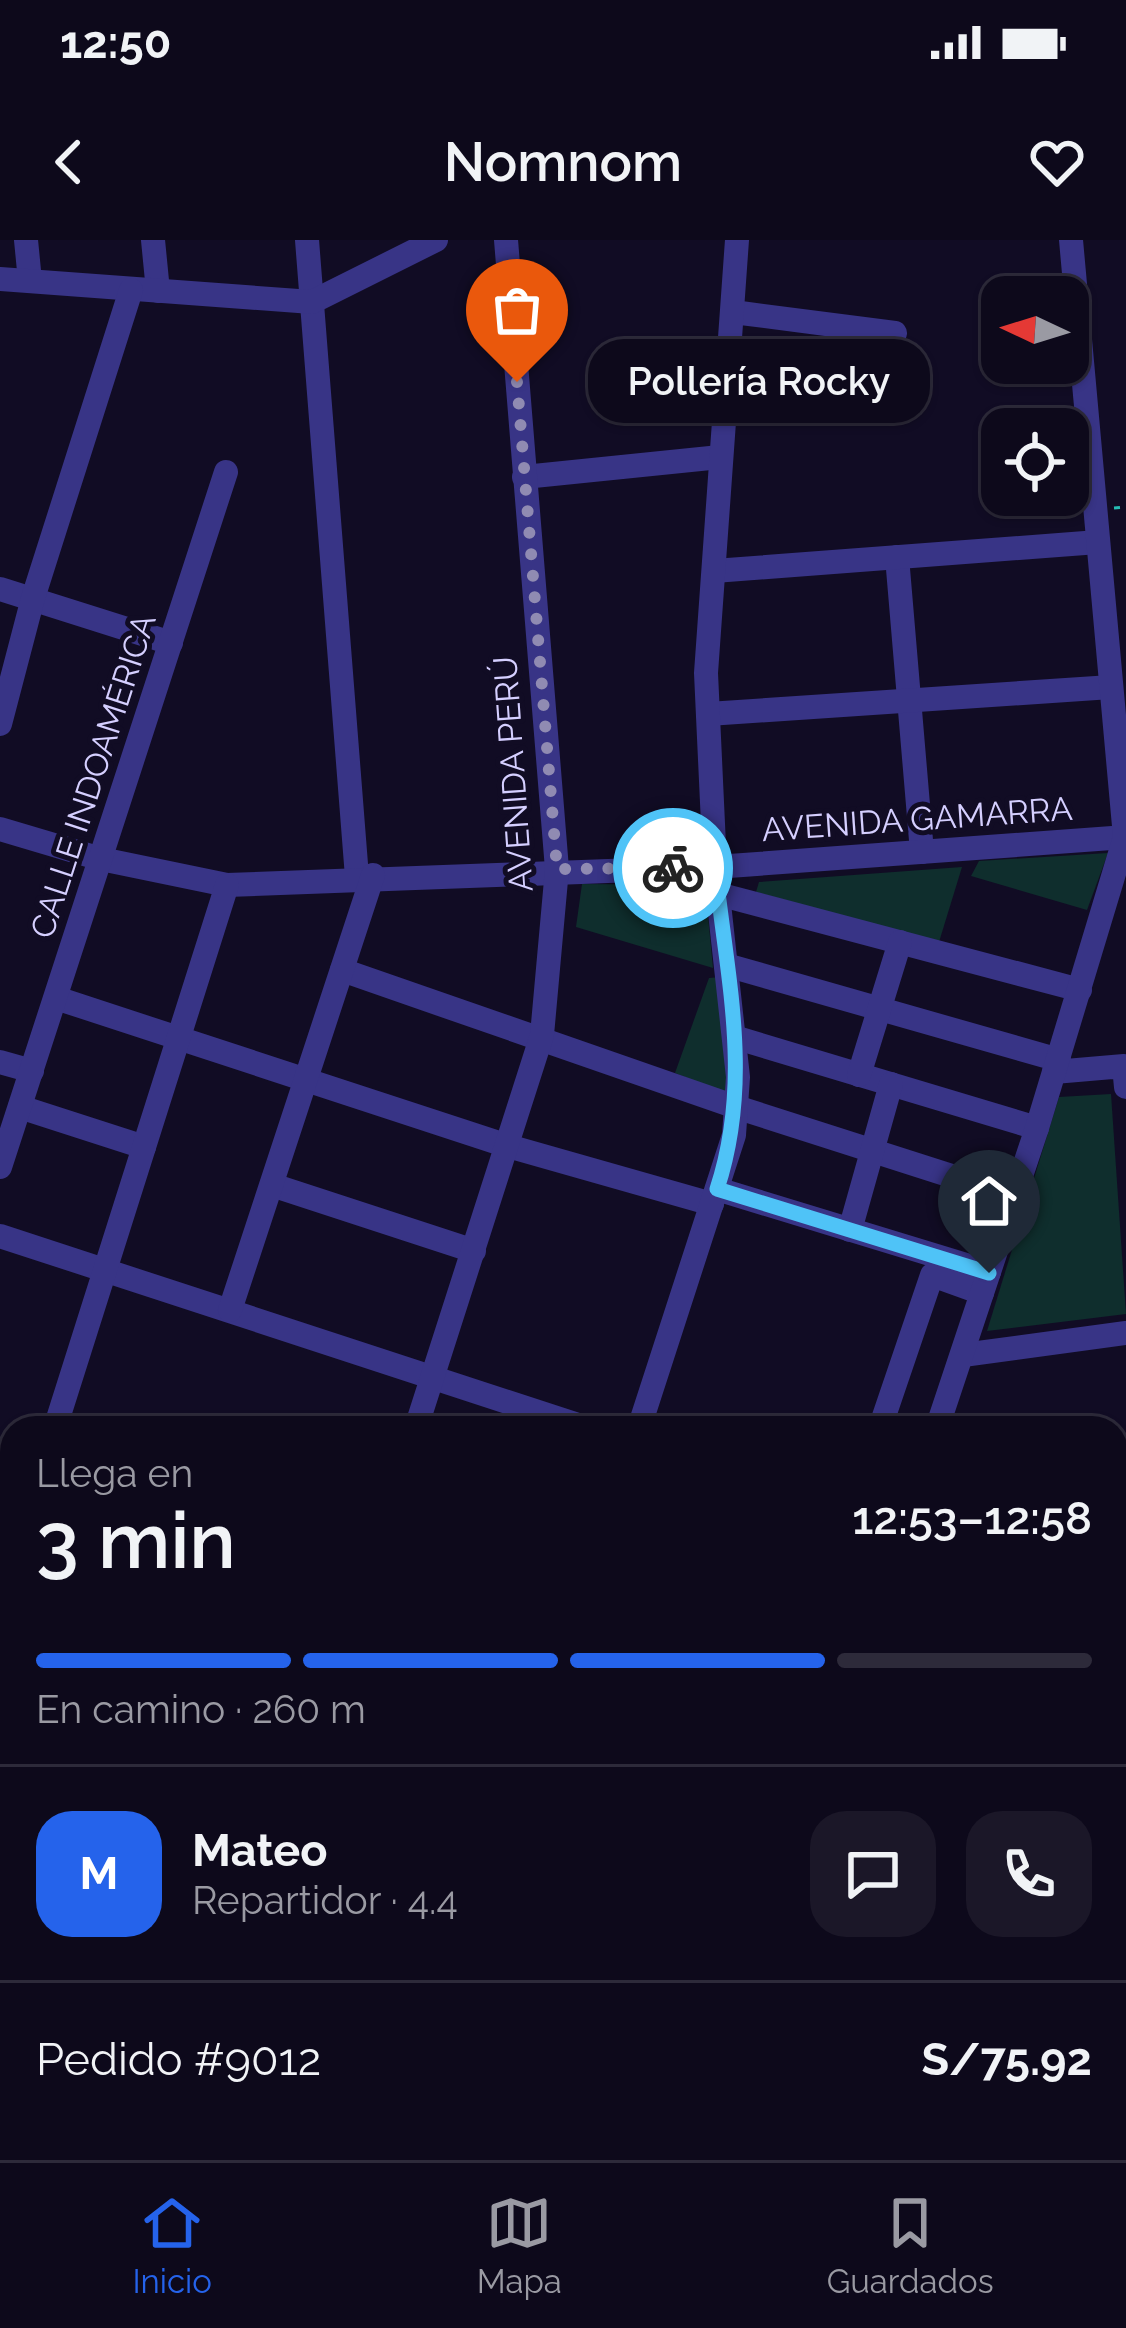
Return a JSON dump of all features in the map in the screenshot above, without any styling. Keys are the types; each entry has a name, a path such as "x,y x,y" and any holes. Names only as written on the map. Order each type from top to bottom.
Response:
{"street":[{"path":"26,240 30,281"},
{"path":"153,240 158,290"},
{"path":"230,1310 342,970 365,876 307,240"},
{"path":"0,278 312,302 436,240"},
{"name":"AVENIDA PERÚ","path":"420,1416 542,1035 557,869 506,240"},
{"path":"643,1416 734,1135 734,1037 715,867 708,714 720,457 737,240"},
{"path":"941,1416 1037,1128 1125,837 1071,240"},
{"path":"0,724 33,598 130,290"},
{"path":"733,312 895,332"},
{"path":"524,477 720,457"},
{"name":"CALLE INDOAMÉRICA","path":"0,1168 226,472"},
{"path":"714,571 1098,542"},
{"path":"897,557 922,852"},
{"path":"0,589 171,643"},
{"path":"708,714 1111,687"},
{"name":"AVENIDA GAMARRA","path":"0,829 100,859 227,885 365,876 715,867 1125,837"},
{"path":"59,1416 227,885"},
{"path":"718,894 1080,990"},
{"path":"859,1075 900,942"},
{"path":"726,965 1056,1066 1125,1073"},
{"path":"342,970 542,1035 736,1107 1014,1196"},
{"path":"56,998 508,1145 850,1230 986,1283"},
{"path":"734,1037 1037,1128"},
{"path":"0,1062 32,1071"},
{"path":"850,1230 891,1084"},
{"path":"20,1106 144,1147"},
{"path":"272,1185 474,1251"},
{"path":"0,1236 549,1416"},
{"path":"884,1416 932,1275 986,1283"},
{"path":"963,1355 1126,1334"}],"green space":[{"path":"1108,853 1087,910 971,876 979,861"},
{"path":"962,867 939,942 756,892 759,882"},
{"path":"582,884 705,885 713,968 576,927"},
{"path":"721,977 730,1095 675,1073 709,978"},
{"path":"1111,1094 1126,1314 987,1331 1059,1097"}],"way so far":[{"path":"517,382 557,869 673,868"}],"place":[{"name":"Pollería Rocky","path":"517,382"}],"route":[{"path":"673,868 715,867 738,1077 734,1135 717,1189 989,1273"}]}
